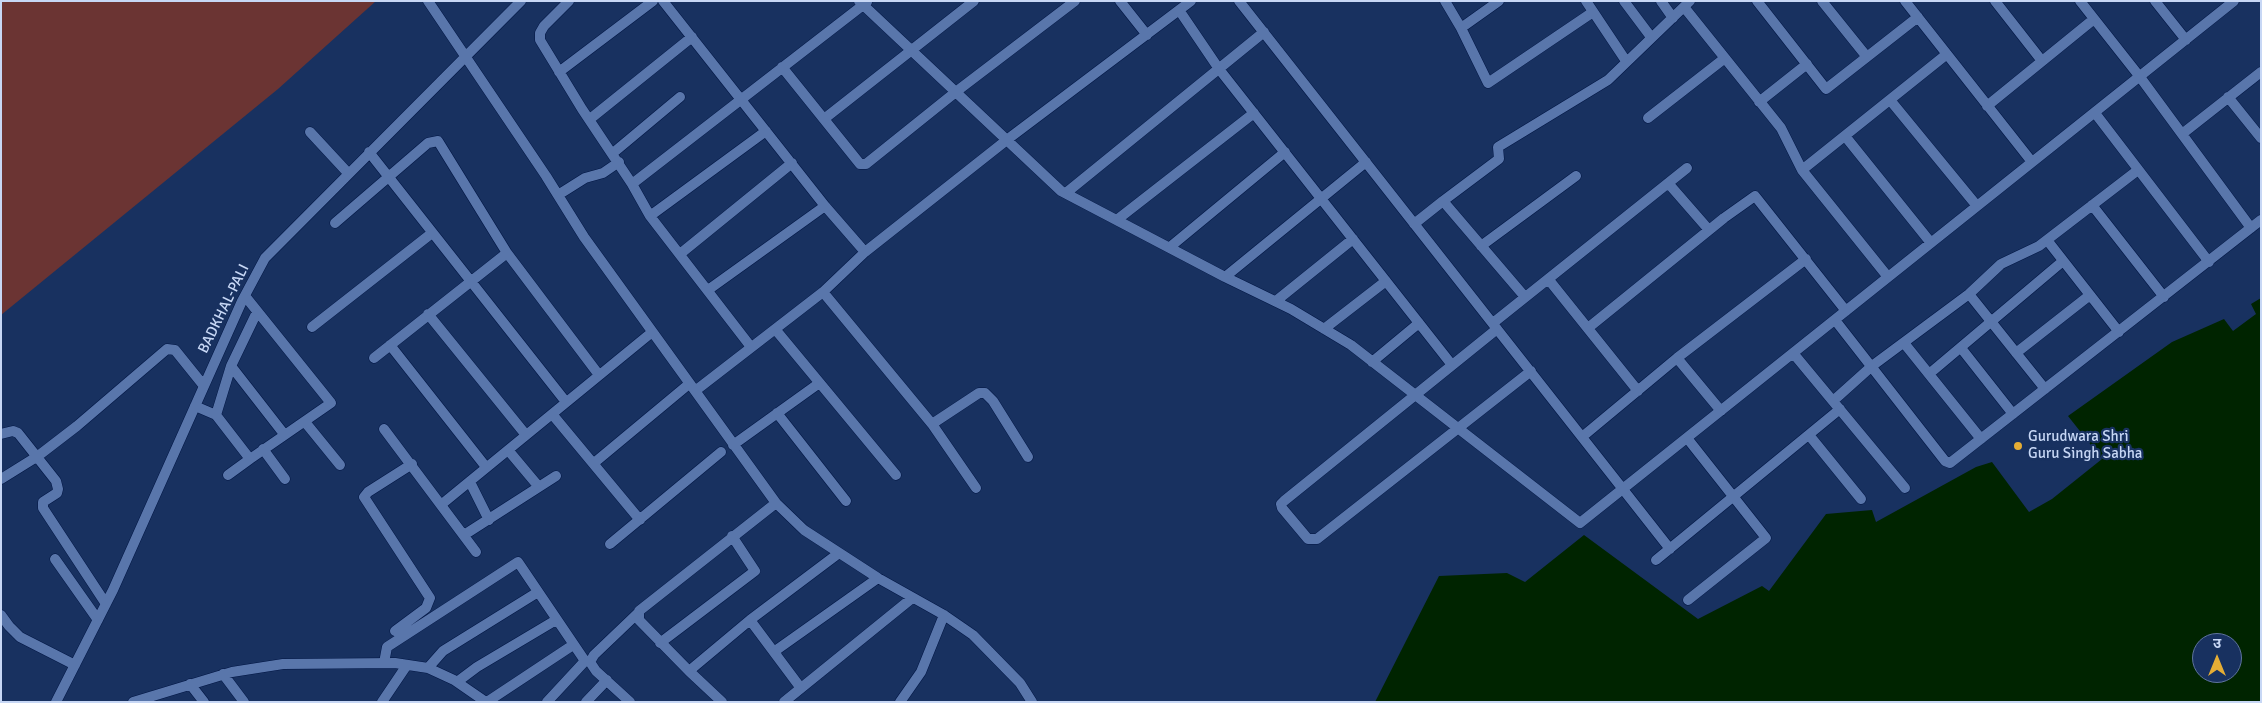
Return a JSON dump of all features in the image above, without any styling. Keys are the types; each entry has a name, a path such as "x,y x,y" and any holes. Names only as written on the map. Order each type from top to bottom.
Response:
{"street":[{"path":"428,1 558,194 584,237 776,503 804,530 912,599 944,615 983,643 1020,683 1032,702"},
{"name":"BADKHAL-PALI","path":"56,702 106,604 245,296 265,258 521,1"},
{"path":"569,1 540,33 540,40 613,153 650,216 751,347"},
{"path":"559,72 653,1"},
{"path":"663,1 825,206 865,252"},
{"path":"824,119 974,1"},
{"path":"782,67 860,164 866,164 956,91 1075,1"},
{"path":"1120,1 1147,35"},
{"path":"594,463 823,292 865,252 1008,139 1191,1"},
{"path":"1240,1 1670,549"},
{"path":"1445,1 1488,82 1593,12"},
{"path":"1461,28 1499,1"},
{"path":"1586,1 1626,61"},
{"path":"1624,1 1651,38"},
{"path":"1661,1 1673,18"},
{"path":"1757,1 1826,89 1918,17"},
{"path":"1822,1 1867,57"},
{"path":"1905,1 2032,162"},
{"path":"1995,1 2042,61"},
{"path":"2080,1 2140,77 2252,228"},
{"path":"2155,1 2186,40"},
{"path":"632,184 863,3 911,52 1066,193 1170,246 1225,277 1276,301 1324,329 1372,362 1580,523 2234,1"},
{"path":"1414,224 1499,159 1498,148 1608,80 1687,4 1725,58 1781,128 1802,170 1888,277"},
{"path":"1179,10 1219,68 1452,365"},
{"path":"1988,106 2094,19"},
{"path":"1066,193 1264,32"},
{"path":"590,119 692,37"},
{"path":"1802,170 1947,54"},
{"path":"1648,118 1725,58"},
{"path":"1759,102 1807,64"},
{"path":"2182,134 2261,72"},
{"path":"613,153 680,97"},
{"path":"2228,97 2261,138"},
{"path":"1890,100 1977,206"},
{"path":"1118,220 1254,113"},
{"path":"2095,113 2210,262"},
{"path":"650,216 766,131"},
{"path":"310,132 348,173"},
{"path":"1845,136 1930,243"},
{"path":"335,223 428,143 438,140 507,253 600,375"},
{"path":"369,152 566,402"},
{"path":"1170,246 1285,152"},
{"path":"558,194 584,178 603,173 618,162"},
{"path":"1225,277 1366,162"},
{"path":"680,254 792,163"},
{"path":"1531,371 1317,539 1308,539 1282,508 1281,504 1284,501 1452,365 1525,297 1550,280 1687,168"},
{"path":"1656,560 1809,434 1872,366 1969,294 2001,264 2047,240 2138,170"},
{"path":"1481,246 1576,176"},
{"path":"1668,183 1709,230"},
{"path":"1588,328 1709,230 1755,196 1846,311"},
{"path":"1443,201 1525,297"},
{"path":"708,290 825,206"},
{"path":"2092,206 2164,297"},
{"path":"1835,320 1948,462 1953,462 2210,262 2261,220"},
{"path":"312,327 432,233"},
{"path":"1276,301 1354,240"},
{"path":"2047,240 2119,332"},
{"path":"374,358 470,280 507,253"},
{"path":"1582,437 1677,358 1806,259"},
{"path":"1929,374 2063,261"},
{"path":"1550,280 1638,391"},
{"path":"1324,329 1386,281"},
{"path":"823,292 932,424 976,488"},
{"path":"1969,294 2045,389"},
{"path":"2016,353 2090,295"},
{"path":"228,475 284,434 329,405 330,400 245,296"},
{"path":"216,414 231,366 257,312"},
{"path":"428,314 526,435"},
{"path":"1372,362 1419,323"},
{"path":"775,329 818,384 896,475"},
{"path":"442,504 652,333"},
{"path":"1904,343 1981,439"},
{"path":"390,345 486,467"},
{"path":"1961,348 2013,414"},
{"path":"1,479 38,456 77,426 167,349 175,350 204,386"},
{"path":"1793,353 1905,488"},
{"path":"1677,358 1720,411"},
{"path":"231,366 284,434"},
{"path":"733,445 818,384"},
{"path":"932,424 979,393 985,393 993,401 1028,457"},
{"path":"195,406 216,414 250,458"},
{"path":"777,413 846,501"},
{"path":"552,414 640,520"},
{"path":"305,422 340,465"},
{"path":"384,429 442,504 476,552"},
{"path":"1,434 13,431 18,433 38,456 58,485 57,493 43,502 42,508 106,604"},
{"path":"1809,434 1861,500"},
{"path":"1687,438 1766,538 1688,600"},
{"path":"263,449 285,479"},
{"path":"508,450 539,487"},
{"path":"610,544 721,452"},
{"path":"395,631 426,608 430,598 364,498 368,492 412,464"},
{"path":"464,535 556,476"},
{"path":"470,482 489,520"},
{"path":"630,702 596,671 590,662 594,655 638,613 732,536 776,503"},
{"path":"660,643 754,570 732,536"},
{"path":"689,671 750,620 839,553"},
{"path":"55,558 98,620"},
{"path":"384,663 387,647 518,562 585,661 547,702"},
{"path":"775,651 878,578"},
{"path":"428,668 442,651 538,592"},
{"path":"784,702 800,687 912,599"},
{"path":"638,613 639,620 660,643 722,702"},
{"path":"1,615 20,636 75,665"},
{"path":"900,702 920,672 944,615"},
{"path":"457,682 477,667 556,620"},
{"path":"750,620 800,687"},
{"path":"133,702 223,674 282,664 384,663 428,668 457,682 487,702 573,645"},
{"path":"382,702 407,665"},
{"path":"223,674 244,702"},
{"path":"586,702 607,680"},
{"path":"190,684 204,702"}],"shaded area":[{"path":"1,1 376,1 278,89 1,315"},
{"path":"2261,298 2261,702 1375,702 1439,576 1507,573 1525,582 1584,535 1698,619 1762,586 1769,591 1826,514 1872,510 1876,522 1976,467 1992,462 2029,512 2052,499 2102,459 2068,416 2172,342 2224,319 2233,331 2256,314 2251,304"}],"place":[{"name":"Gurudwara Shri Guru Singh Sabha","path":"2018,446"}]}
